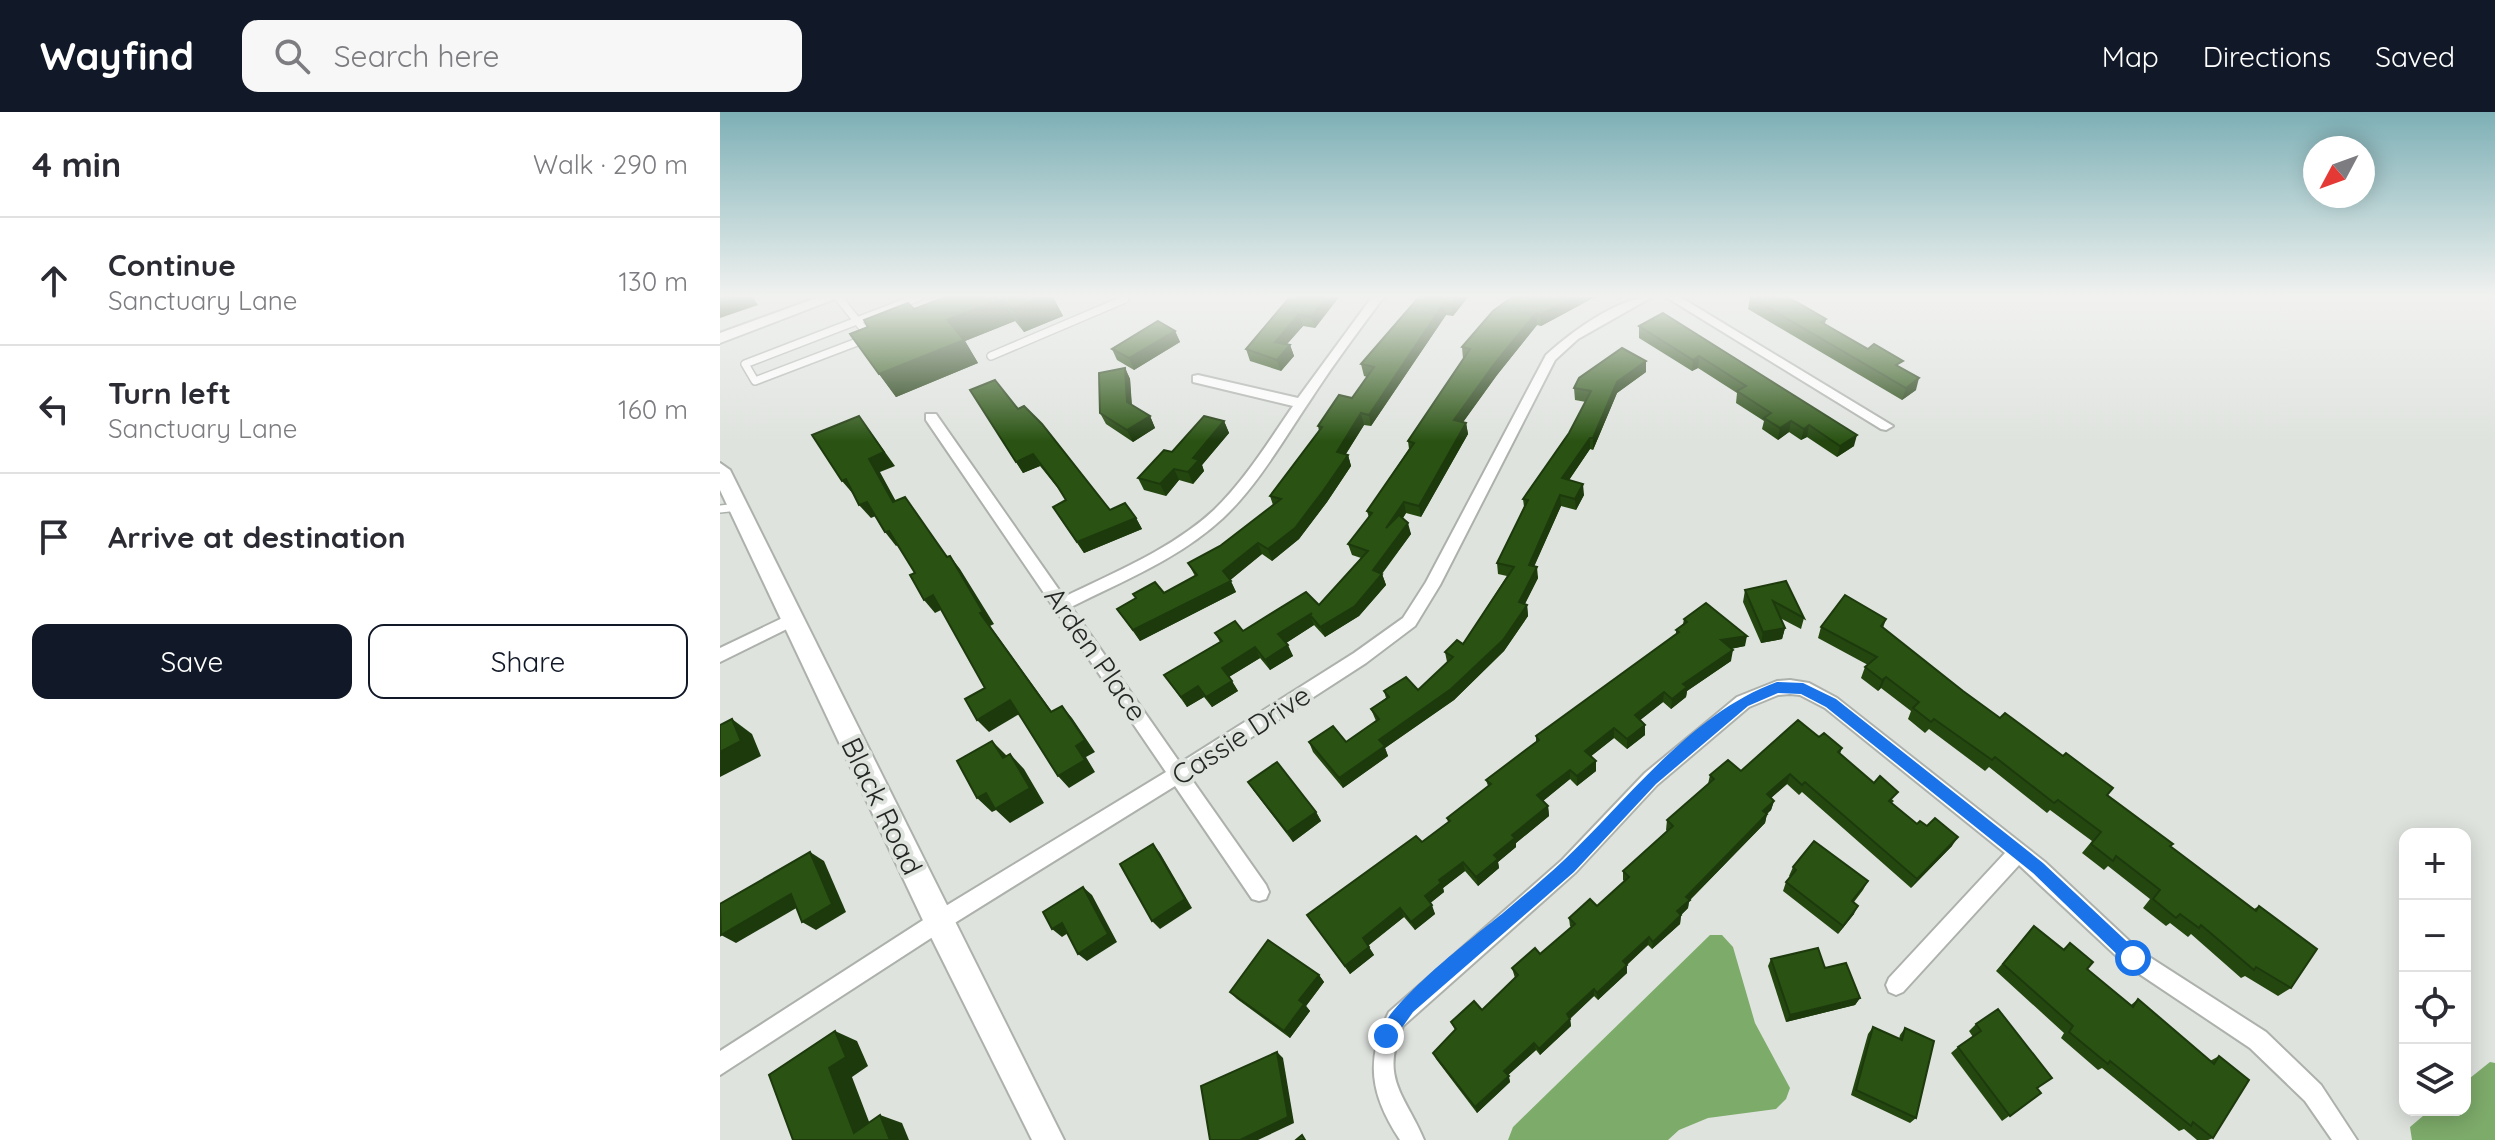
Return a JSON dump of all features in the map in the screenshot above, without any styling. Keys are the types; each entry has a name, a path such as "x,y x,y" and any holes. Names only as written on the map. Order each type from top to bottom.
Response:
{"main road":[{"name":"Black Road","path":"721,477 729,508 793,619 938,922 1048,1140"}],"street":[{"path":"1062,605 1195,532 1235,496 1342,345"},
{"name":"Cassie Drive","path":"720,1064 938,922 1360,658 1409,622 1432,585 1550,358 1564,345"},
{"path":"1752,345 1886,426"},
{"path":"1198,379 1299,403"},
{"name":"Arden Place","path":"931,417 1259,892"},
{"path":"720,655 793,619"},
{"path":"1413,1140 1385,1091 1382,1055 1386,1036 1407,1006 1569,866 1651,779 1743,702 1777,688 1803,688 1831,703 2018,852 2133,958 2258,1040 2313,1093 2346,1140"},
{"path":"1896,985 2018,852"}],"lane":[{"path":"795,345 745,364 755,381 849,345"},
{"path":"991,356 1017,345"}],"shaded area":[{"path":"1710,935 1722,935 1733,947 1755,1023 1790,1088 1786,1099 1776,1109 1708,1118 1679,1130 1668,1140 1508,1140 1513,1127"},
{"path":"2490,1062 2495,1063 2495,1140 2412,1140 2410,1127 2423,1116 2471,1116 2471,1077"}],"building":[{"path":"858,345 952,345 879,374"},
{"path":"1119,345 1151,345 1129,358 1112,349"},
{"path":"1249,345 1290,345 1277,360 1246,349"},
{"path":"1377,345 1416,345 1369,415 1361,413 1337,452 1348,455 1295,528 1268,549 1258,543 1223,571 1231,581 1133,630 1117,609 1136,598 1133,594 1155,582 1164,593 1197,575 1188,563 1220,546 1281,499 1270,496 1322,427 1318,426 1339,395 1352,398 1374,367 1361,364"},
{"path":"1510,345 1454,420 1466,423 1419,506 1404,502 1386,528 1399,515 1408,523 1373,570 1382,574 1355,606 1320,627 1310,615 1312,613 1278,634 1288,645 1265,660 1255,647 1222,668 1232,681 1206,697 1198,686 1181,697 1164,675 1222,641 1215,633 1235,621 1243,631 1306,592 1319,605 1368,551 1348,544 1372,513 1367,511 1414,443 1408,441 1470,349 1462,347"},
{"path":"1669,345 1714,345 1857,435 1840,446 1809,425 1804,429 1791,421 1780,428 1764,418 1771,413 1737,391 1746,386 1699,356 1693,360"},
{"path":"1832,345 1861,345 1868,349 1876,345 1903,361 1896,365 1919,378 1906,388"},
{"path":"1622,348 1646,361 1617,382 1593,438 1562,478 1583,484 1575,499 1560,495 1529,565 1537,567 1519,602 1527,605 1503,640 1451,689 1379,740 1385,746 1339,778 1309,742 1333,726 1346,742 1379,719 1371,709 1389,697 1384,691 1406,677 1418,690 1453,657 1445,652 1457,640 1463,644 1514,567 1497,563 1528,500 1523,499 1569,433 1591,391 1574,388 1579,378"},
{"path":"1125,368 1127,402 1150,416 1127,430 1100,413 1099,373"},
{"path":"995,380 1018,409 1024,406 1042,424 1110,510 1125,503 1136,518 1077,542 1053,507 1066,500 1058,487 1033,454 1016,462 970,390"},
{"path":"859,416 884,452 869,459 893,502 905,497 947,557 950,556 983,612 980,613 1051,712 1062,706 1085,740 1076,746 1085,760 1058,776 1010,700 977,720 965,699 985,688 933,595 924,600 910,575 915,573 889,531 885,532 867,502 859,505 846,479 842,481 812,435"},
{"path":"1204,416 1224,421 1193,458 1199,460 1188,472 1174,469 1160,484 1138,478 1164,450 1172,452"},
{"path":"1786,581 1804,618 1773,601 1785,628 1763,632 1745,590"},
{"path":"1845,595 1886,619 1881,626 2000,718 2005,713 2113,788 2107,795 2173,844 2170,846 2256,911 2259,906 2317,949 2291,988 2256,967 2254,970 2201,925 2199,928 2180,914 2176,918 2153,899 2160,890 2116,856 2113,861 2091,844 2101,832 2058,800 2054,803 1995,757 1992,760 1934,719 1931,722 1913,708 1919,702 1886,677 1882,680 1865,667 1877,657 1821,627"},
{"path":"1706,603 1747,636 1721,640 1733,650 1683,684 1687,687 1672,699 1664,692 1635,715 1645,725 1627,739 1614,728 1585,751 1596,761 1577,776 1570,770 1537,795 1548,806 1512,835 1515,838 1494,855 1498,859 1476,877 1463,862 1439,880 1441,883 1425,896 1432,905 1411,922 1400,908 1363,938 1369,947 1345,966 1307,915 1416,836 1422,842 1450,821 1447,818 1491,784 1486,780 1539,740 1536,736 1679,632 1676,630 1687,622 1684,619"},
{"path":"732,719 741,741 720,752 720,725"},
{"path":"1798,720 1819,737 1824,733 1842,748 1838,752 1874,783 1880,776 1898,792 1889,801 1917,824 1920,821 1927,826 1935,818 1958,837 1917,879 1805,782 1802,785 1790,774 1767,794 1774,801 1763,811 1767,814 1686,897 1690,900 1677,911 1681,915 1653,942 1649,937 1623,961 1627,965 1597,993 1594,989 1567,1014 1570,1019 1539,1049 1534,1043 1504,1071 1509,1076 1475,1107 1433,1053 1456,1029 1451,1022 1474,1001 1482,1010 1518,975 1512,968 1535,948 1540,954 1575,924 1569,918 1590,899 1597,906 1629,877 1623,871 1673,826 1667,820 1714,779 1710,775 1728,760 1741,771"},
{"path":"992,741 1003,758 1010,754 1030,788 995,809 986,793 977,798 957,761"},
{"path":"1277,762 1316,812 1287,832 1248,782"},
{"path":"1814,841 1868,881 1852,901 1858,906 1843,926 1786,882 1796,870 1793,867"},
{"path":"1153,844 1185,899 1152,921 1120,864"},
{"path":"810,852 832,904 802,922 791,894 721,935 720,904"},
{"path":"1083,887 1108,934 1078,954 1062,923 1052,929 1043,912"},
{"path":"2034,926 2064,950 2070,943 2093,962 2087,969 2133,1007 2138,999 2214,1064 2219,1056 2249,1080 2213,1138 2193,1122 2191,1126 2069,1032 2073,1026 2003,964"},
{"path":"1268,940 1319,975 1299,1000 1304,1004 1284,1031 1230,992"},
{"path":"1818,948 1825,968 1846,963 1860,998 1790,1015 1771,959"},
{"path":"1998,1009 2052,1078 2037,1088 2041,1093 2010,1116 1958,1047 1981,1031 1976,1024"},
{"path":"1873,1027 1902,1040 1905,1028 1934,1041 1916,1118 1856,1090"},
{"path":"835,1031 846,1057 829,1068 854,1133 880,1115 890,1140 793,1140 769,1075"},
{"path":"1277,1052 1288,1117 1240,1140 1210,1140 1201,1086"}],"route":[{"path":"1386,1036 1407,1006 1569,866 1651,779 1743,702 1777,688 1803,688 1831,703 2038,868 2133,958"}]}
